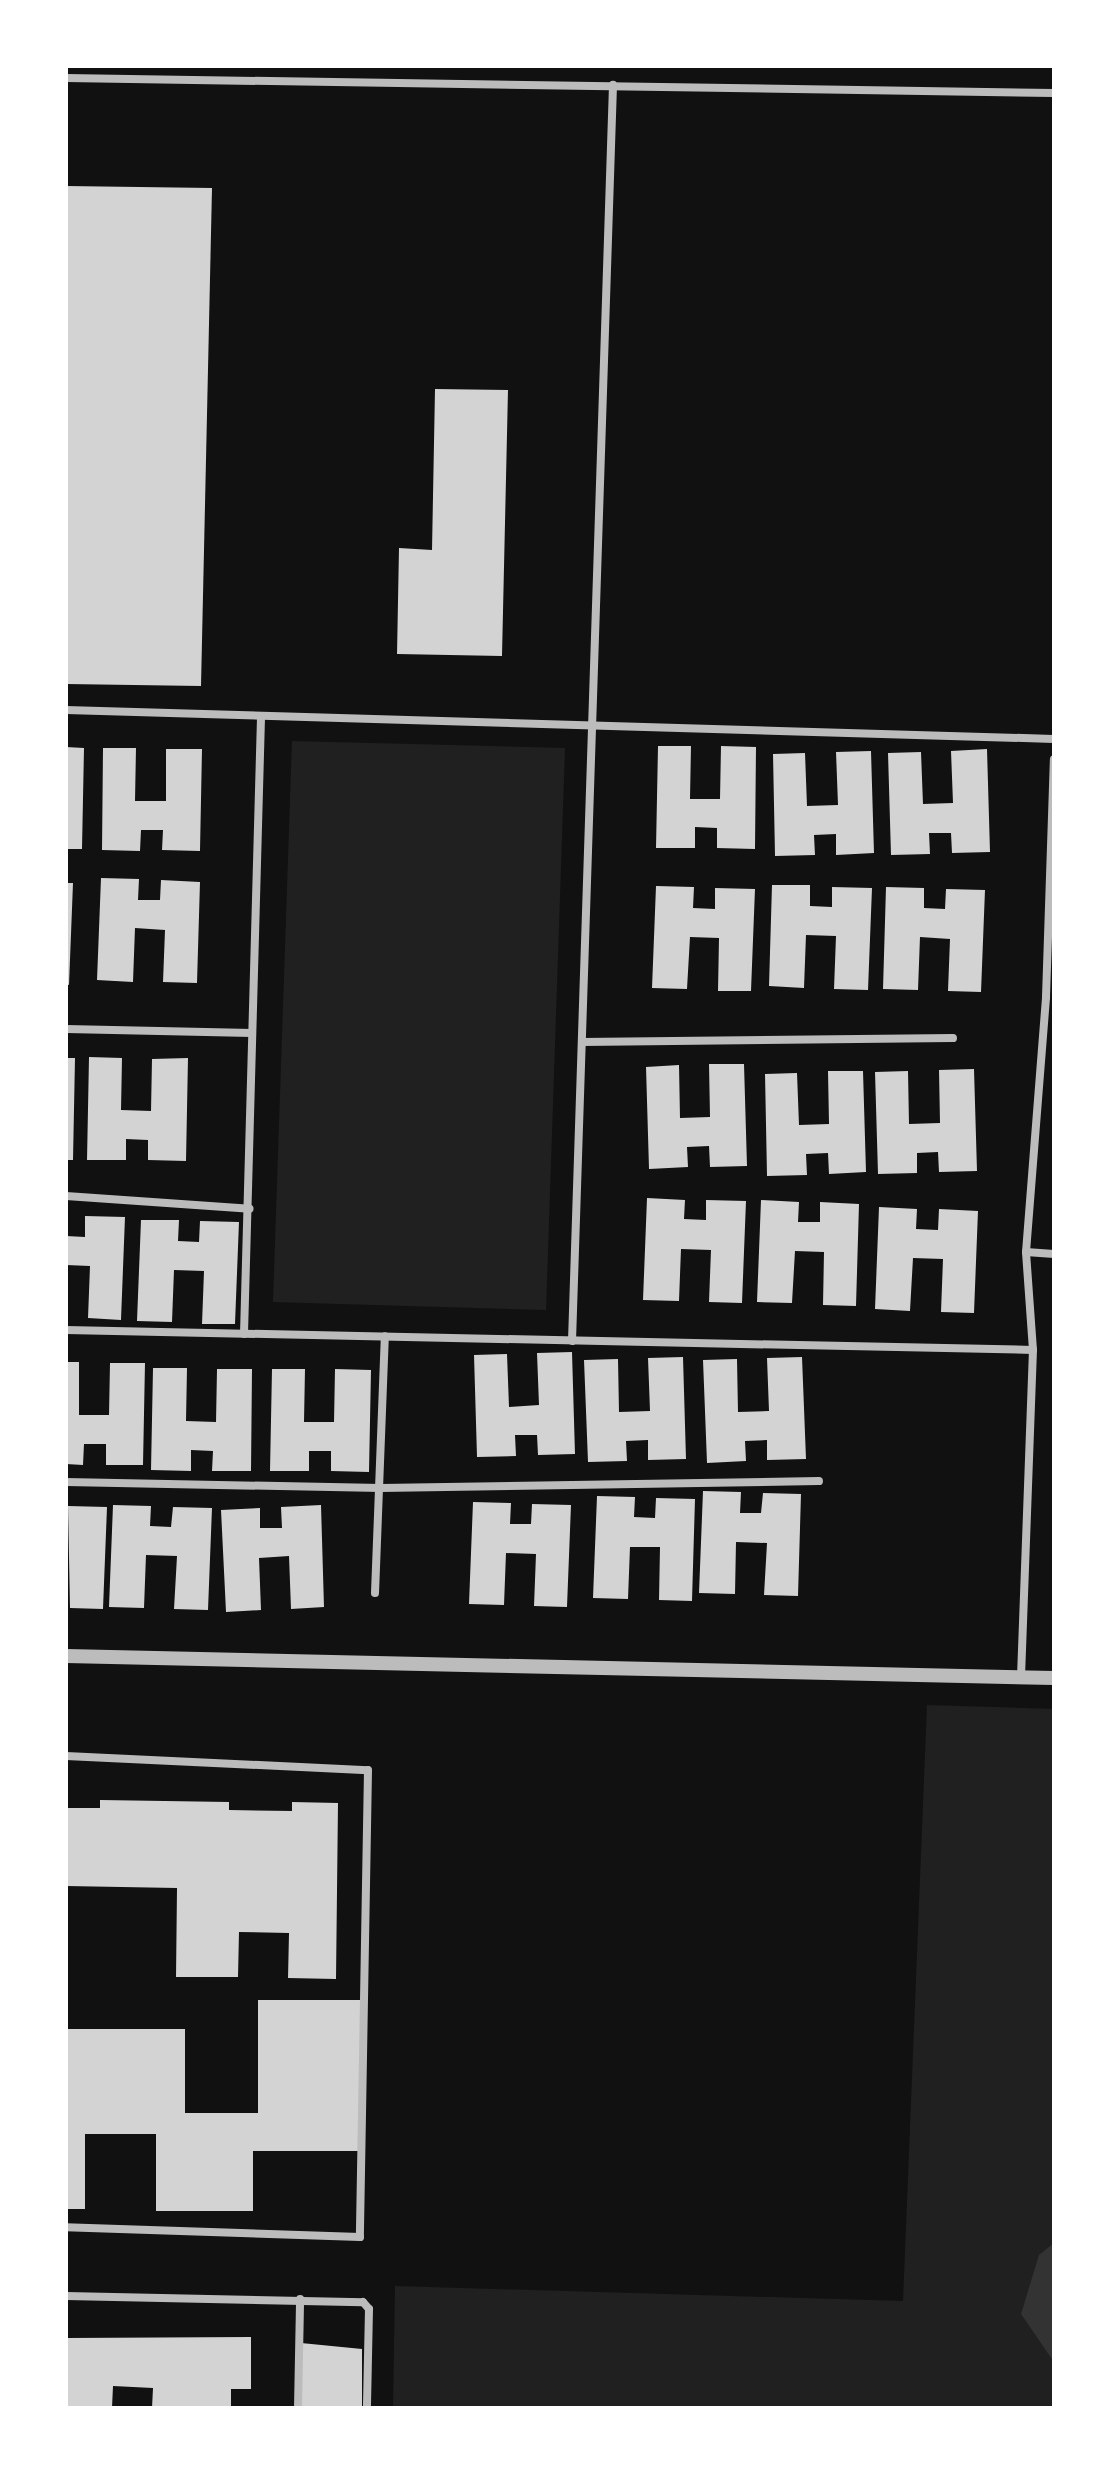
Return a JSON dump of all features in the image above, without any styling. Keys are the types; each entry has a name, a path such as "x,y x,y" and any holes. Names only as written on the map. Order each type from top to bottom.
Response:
{"street":[{"path":"295,66 295,77"},
{"path":"66,78 295,77 1054,93"},
{"path":"572,1341 613,85"},
{"path":"66,710 1054,739"},
{"path":"244,1334 250,1209 261,716"},
{"path":"1021,1677 1033,1350 1026,1252 1046,997 1054,759"},
{"path":"66,1029 252,1033"},
{"path":"582,1042 953,1038"},
{"path":"66,1196 250,1209"},
{"path":"1026,1252 1054,1254"},
{"path":"66,1330 1033,1350"},
{"path":"375,1593 385,1336"},
{"path":"66,1482 381,1488 819,1481"},
{"path":"66,1656 1054,1678"},
{"path":"66,1756 368,1770 360,2237 66,2227"},
{"path":"66,2296 354,2300 369,2309 367,2408"},
{"path":"298,2408 300,2299"}],"shaded area":[{"path":"292,741 565,748 546,1310 273,1302"},
{"path":"927,1705 1054,1709 1054,2408 393,2408 395,2286 903,2301"},
{"path":"1054,2243 1054,2362 1021,2314 1039,2255"}],"building":[{"path":"66,186 212,188 201,686 66,684"},
{"path":"435,389 508,390 502,656 397,654 399,548 432,550"},
{"path":"658,746 691,746 690,799 720,799 721,746 756,747 755,849 717,848 717,828 695,827 695,848 656,848"},
{"path":"66,747 84,748 82,849 66,849"},
{"path":"103,748 136,748 135,801 166,801 166,749 202,749 200,851 162,850 163,830 141,830 140,851 102,850"},
{"path":"987,749 990,852 952,853 951,833 929,833 930,854 891,855 888,753 921,752 923,804 953,803 951,751"},
{"path":"871,751 874,853 836,855 836,834 814,835 815,855 775,856 773,754 805,753 807,806 838,805 836,752"},
{"path":"101,878 139,879 138,900 160,900 161,880 200,882 197,983 163,982 165,930 135,928 133,982 97,980"},
{"path":"66,883 73,883 69,985 66,984"},
{"path":"772,885 810,885 810,906 832,907 832,887 872,888 868,990 834,989 836,936 806,935 804,988 769,986"},
{"path":"656,886 694,887 693,908 715,909 715,888 755,889 751,991 718,991 719,938 690,937 687,989 652,988"},
{"path":"886,887 924,888 924,908 945,909 946,889 985,890 981,992 948,991 950,939 920,937 918,990 883,989"},
{"path":"89,1057 122,1058 121,1110 151,1111 152,1059 188,1058 186,1161 148,1160 148,1140 126,1139 126,1160 87,1160"},
{"path":"66,1058 75,1058 73,1160 66,1160"},
{"path":"709,1064 744,1064 747,1166 710,1167 709,1146 687,1147 688,1167 649,1169 646,1067 679,1065 680,1118 710,1117"},
{"path":"974,1069 977,1171 939,1172 938,1152 917,1153 917,1173 878,1174 875,1072 908,1071 909,1124 940,1123 939,1070"},
{"path":"828,1071 863,1071 866,1172 829,1174 828,1153 806,1154 807,1175 767,1176 765,1074 797,1073 799,1125 829,1124"},
{"path":"647,1198 685,1200 684,1219 706,1220 706,1200 746,1201 742,1303 709,1302 711,1250 681,1249 679,1301 643,1300"},
{"path":"761,1200 799,1202 798,1222 820,1222 820,1202 859,1204 856,1306 823,1305 824,1252 795,1251 792,1303 757,1302"},
{"path":"879,1207 917,1209 916,1229 938,1230 939,1209 978,1211 974,1313 941,1312 943,1259 913,1258 910,1311 875,1309"},
{"path":"85,1216 125,1217 121,1320 88,1318 90,1266 66,1265 66,1236 85,1237"},
{"path":"141,1220 179,1220 178,1241 199,1242 200,1221 239,1222 235,1324 202,1324 204,1271 174,1270 172,1322 137,1321"},
{"path":"572,1352 575,1454 538,1455 537,1435 515,1435 516,1456 477,1457 474,1355 507,1354 509,1407 539,1405 537,1353"},
{"path":"683,1357 686,1459 648,1460 648,1440 626,1441 627,1461 588,1462 584,1360 618,1359 619,1412 650,1411 648,1358"},
{"path":"802,1357 806,1459 767,1460 767,1440 745,1441 746,1461 707,1463 703,1360 737,1359 738,1412 769,1411 767,1358"},
{"path":"66,1362 79,1362 79,1415 109,1415 110,1363 145,1363 143,1465 106,1465 106,1444 84,1444 83,1465 66,1464"},
{"path":"153,1368 187,1368 186,1421 216,1422 217,1369 252,1369 251,1471 212,1471 213,1451 191,1450 191,1471 151,1470"},
{"path":"272,1369 305,1369 304,1422 334,1422 335,1369 371,1370 369,1472 331,1471 331,1451 309,1451 309,1471 270,1471"},
{"path":"703,1491 741,1492 740,1513 761,1513 763,1493 801,1494 798,1596 764,1595 767,1543 736,1542 735,1594 699,1593"},
{"path":"597,1496 635,1497 634,1517 655,1518 656,1498 695,1499 692,1601 659,1600 660,1547 630,1547 628,1599 593,1598"},
{"path":"473,1502 511,1503 510,1524 531,1524 532,1504 571,1505 567,1607 534,1606 536,1554 506,1553 504,1605 469,1604"},
{"path":"113,1505 151,1506 150,1526 171,1527 173,1507 212,1508 208,1610 174,1609 177,1556 146,1555 144,1608 109,1607"},
{"path":"321,1505 324,1607 291,1609 289,1556 259,1558 261,1610 226,1612 221,1510 260,1508 260,1528 282,1528 281,1507"},
{"path":"68,1506 107,1507 103,1609 70,1608"},
{"path":"100,1800 229,1802 229,1810 292,1811 292,1802 338,1803 336,1979 288,1978 289,1933 239,1932 238,1977 176,1977 177,1888 66,1886 66,1808 100,1808"},
{"path":"258,2000 362,2000 362,2151 253,2151 253,2211 156,2211 156,2134 85,2134 85,2209 66,2209 66,2029 185,2029 185,2113 258,2113"},
{"path":"251,2337 251,2389 231,2389 231,2408 152,2408 153,2388 113,2386 112,2408 66,2408 66,2338"},
{"path":"301,2343 362,2349 362,2408 300,2406"}]}
